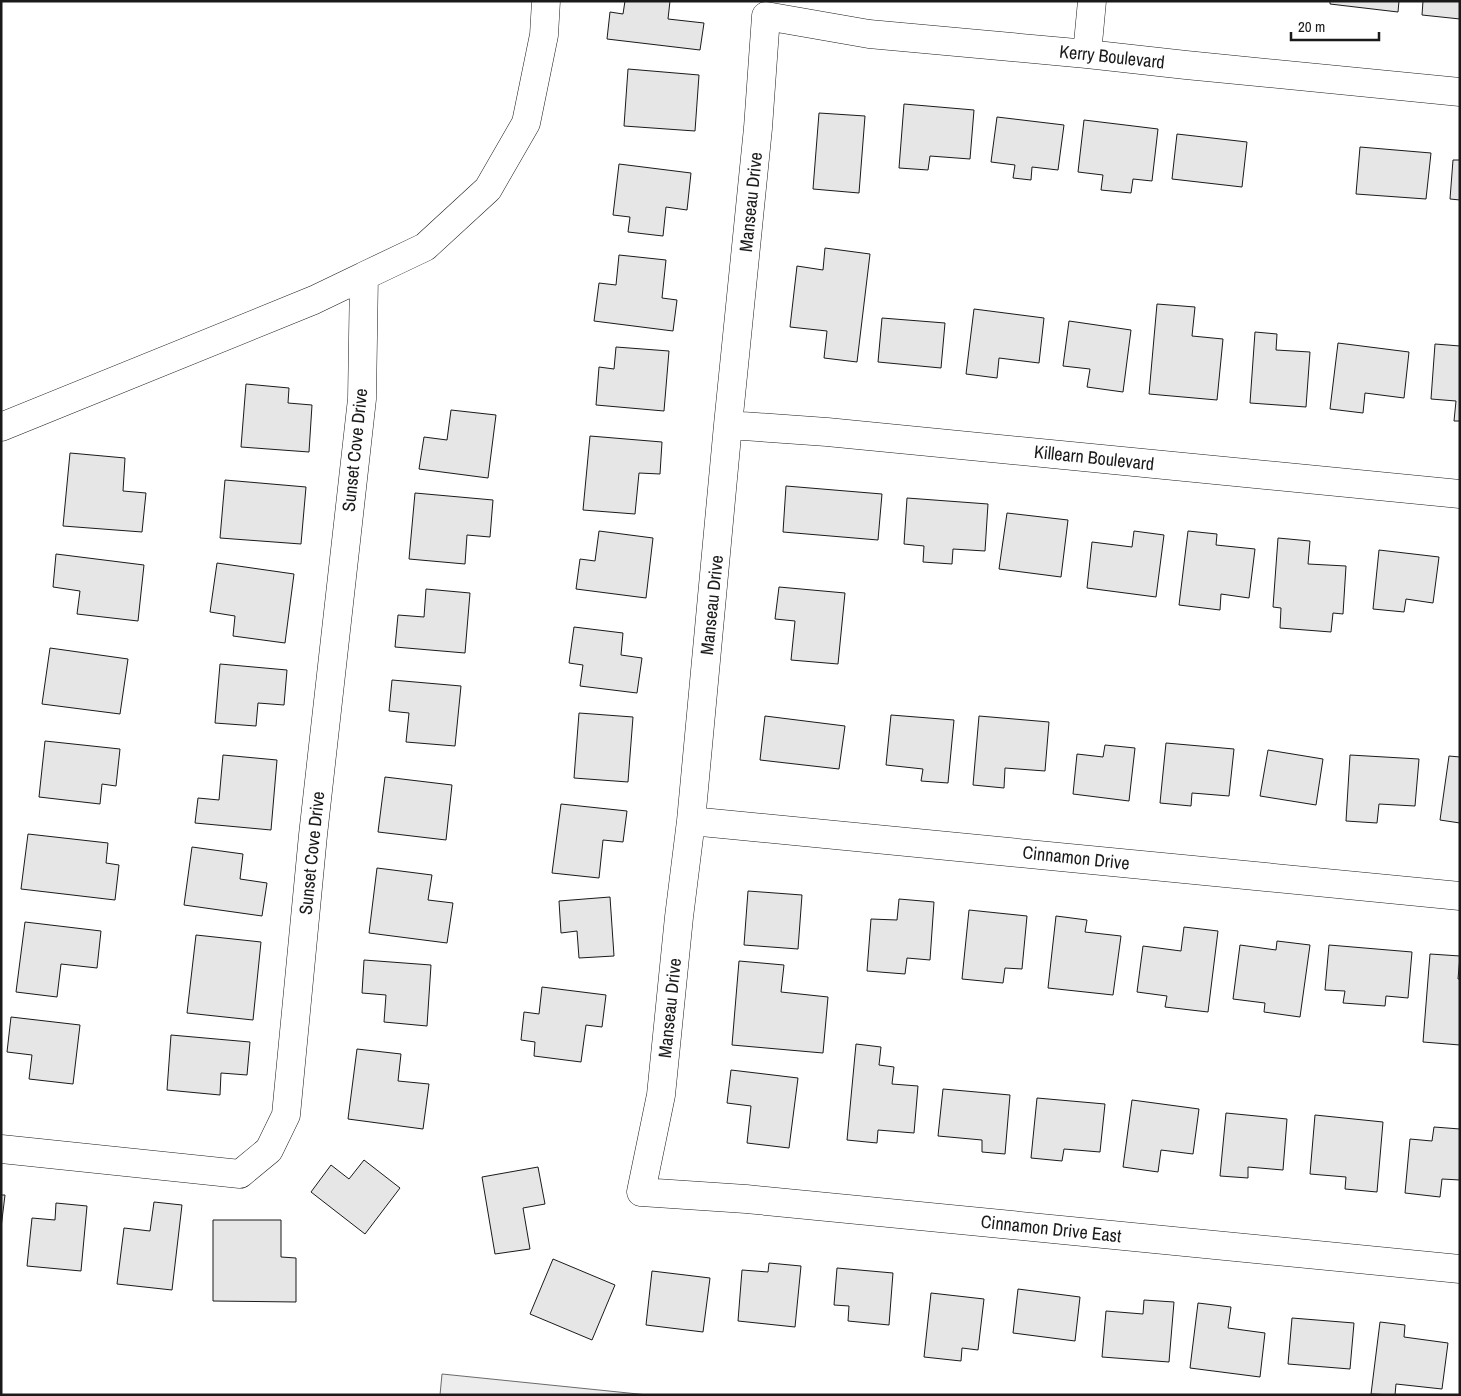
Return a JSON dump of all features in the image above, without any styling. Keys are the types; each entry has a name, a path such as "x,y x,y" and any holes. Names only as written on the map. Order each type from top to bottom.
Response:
{"street":[{"path":"2,433 314,300 425,247 488,188 526,123 544,35 546,1"},
{"path":"1087,54 1092,1"},
{"name":"Kerry Boulevard","path":"766,16 869,34 1460,92"},
{"name":"Manseau Drive","path":"641,1192 661,1095 691,821 758,128 766,16"},
{"name":"Sunset Cove Drive","path":"1,1149 240,1174 269,1150 286,1115 313,835 362,400 364,276"},
{"name":"Killearn Boulevard","path":"728,425 837,433 1460,494"},
{"name":"Cinnamon Drive","path":"691,821 1460,896"},
{"name":"Cinnamon Drive East","path":"641,1192 746,1199 1460,1269"}],"shaded area":[{"path":"442,1374 648,1395 440,1395"}],"building":[{"path":"625,1 670,1 668,19 704,23 700,50 607,39 610,12 623,14"},
{"path":"1330,1 1399,1 1398,12 1330,4"},
{"path":"1423,1 1460,1 1460,19 1422,15"},
{"path":"628,69 699,75 695,131 624,126"},
{"path":"904,104 974,110 970,159 930,156 928,170 899,168"},
{"path":"819,113 865,116 859,193 813,189"},
{"path":"997,117 1064,125 1058,170 1032,167 1031,180 1013,178 1015,165 991,162"},
{"path":"1084,120 1158,129 1152,181 1133,179 1131,193 1101,190 1103,175 1078,172"},
{"path":"1177,134 1247,142 1242,187 1172,179"},
{"path":"1360,147 1431,153 1426,199 1356,194"},
{"path":"1453,160 1460,160 1460,200 1450,199"},
{"path":"619,164 691,173 687,210 666,207 663,236 628,232 630,217 613,215"},
{"path":"825,248 870,254 857,362 824,358 827,331 790,327 797,266 823,270"},
{"path":"619,255 666,260 662,298 677,300 673,331 594,321 599,283 616,285"},
{"path":"1157,304 1195,307 1192,336 1223,339 1217,400 1149,394"},
{"path":"974,309 1044,318 1039,363 999,358 997,378 966,374"},
{"path":"882,318 945,323 941,368 878,362"},
{"path":"1069,321 1131,330 1123,392 1087,387 1090,369 1063,366"},
{"path":"1255,332 1277,334 1276,350 1310,352 1306,407 1250,403"},
{"path":"1338,343 1409,352 1404,398 1365,393 1363,413 1330,409"},
{"path":"1435,344 1460,346 1460,421 1454,421 1456,401 1431,399"},
{"path":"616,347 669,351 664,411 596,405 599,367 614,369"},
{"path":"246,384 289,388 288,403 312,405 309,452 241,447"},
{"path":"451,410 496,415 488,478 419,469 424,437 447,440"},
{"path":"590,436 662,442 660,474 639,473 635,514 583,510"},
{"path":"70,453 125,458 123,491 146,493 142,532 63,526"},
{"path":"225,480 306,487 301,544 220,538"},
{"path":"786,486 882,494 878,540 783,532"},
{"path":"415,493 493,500 490,537 467,535 465,564 409,559"},
{"path":"907,498 988,504 985,551 953,549 952,564 923,562 924,546 904,544"},
{"path":"1007,513 1068,520 1061,577 999,569"},
{"path":"599,531 653,538 646,598 576,589 580,559 595,561"},
{"path":"1134,531 1164,535 1156,597 1087,588 1092,542 1132,547"},
{"path":"1188,531 1217,534 1216,545 1255,549 1249,598 1221,594 1220,610 1179,605"},
{"path":"1278,538 1310,541 1308,564 1346,566 1343,614 1333,613 1331,632 1280,628 1281,608 1273,607"},
{"path":"1379,550 1439,557 1433,603 1406,599 1404,612 1373,609"},
{"path":"56,554 144,565 138,621 77,614 80,591 53,587"},
{"path":"217,563 294,574 285,643 233,636 235,616 210,612"},
{"path":"779,587 845,593 838,664 791,660 795,621 775,619"},
{"path":"426,589 470,593 465,653 395,647 398,615 424,617"},
{"path":"574,627 623,633 621,655 642,658 637,693 580,686 583,665 569,663"},
{"path":"50,648 128,659 120,714 42,704"},
{"path":"220,664 287,670 284,705 258,703 256,726 215,723"},
{"path":"392,680 461,686 455,746 406,742 409,713 389,711"},
{"path":"579,713 633,717 628,782 574,778"},
{"path":"891,715 954,720 948,783 921,781 923,769 886,765"},
{"path":"765,716 845,726 839,769 760,760"},
{"path":"979,716 1049,722 1045,771 1005,768 1004,788 973,785"},
{"path":"45,741 120,749 116,786 102,784 100,804 39,797"},
{"path":"1166,743 1234,749 1229,796 1192,793 1191,806 1160,803"},
{"path":"1105,745 1135,748 1129,801 1073,794 1077,754 1103,757"},
{"path":"1268,750 1323,759 1316,805 1260,796"},
{"path":"223,755 277,760 271,830 195,823 198,798 219,800"},
{"path":"1350,755 1419,759 1415,806 1379,804 1377,823 1346,821"},
{"path":"1449,756 1460,757 1460,823 1440,820"},
{"path":"385,777 452,785 446,840 378,832"},
{"path":"561,804 627,811 623,842 603,840 599,878 552,873"},
{"path":"28,834 108,843 106,863 119,865 115,900 21,889"},
{"path":"192,847 243,854 240,879 267,883 262,916 184,905"},
{"path":"377,868 432,875 428,900 453,903 447,943 369,933"},
{"path":"748,891 802,895 798,949 744,945"},
{"path":"610,897 614,956 579,958 577,931 561,933 559,901"},
{"path":"899,899 934,902 930,960 907,958 905,974 867,971 871,919 897,920"},
{"path":"969,910 1027,916 1022,969 1005,968 1003,983 962,979"},
{"path":"1056,916 1087,920 1085,932 1121,936 1113,995 1048,988"},
{"path":"25,922 101,931 97,968 61,964 57,997 16,992"},
{"path":"1184,927 1218,931 1208,1012 1165,1007 1167,996 1137,992 1143,946 1181,951"},
{"path":"196,935 261,942 253,1020 187,1013"},
{"path":"1277,941 1310,945 1300,1017 1264,1012 1265,1003 1233,999 1240,945 1276,950"},
{"path":"1329,945 1412,952 1408,998 1386,996 1385,1006 1343,1003 1345,991 1325,990"},
{"path":"1430,954 1460,956 1458,979 1460,979 1460,1045 1423,1042"},
{"path":"364,960 431,965 427,1026 384,1022 386,995 362,993"},
{"path":"739,961 784,965 781,992 828,997 823,1053 732,1045"},
{"path":"542,987 606,995 602,1027 586,1025 581,1062 534,1056 535,1042 521,1040 524,1012 539,1014"},
{"path":"11,1017 80,1025 73,1084 29,1079 32,1055 7,1052"},
{"path":"171,1035 250,1042 247,1075 221,1073 220,1095 167,1090"},
{"path":"856,1044 881,1047 879,1065 894,1067 892,1084 918,1086 914,1133 878,1130 877,1143 847,1140"},
{"path":"357,1049 401,1054 398,1081 429,1084 423,1129 348,1119"},
{"path":"731,1070 798,1078 789,1148 747,1143 751,1106 727,1103"},
{"path":"943,1089 1010,1095 1005,1154 982,1152 982,1140 938,1136"},
{"path":"1037,1098 1105,1104 1100,1152 1064,1149 1062,1161 1031,1158"},
{"path":"1132,1100 1199,1109 1193,1154 1161,1150 1158,1172 1123,1167"},
{"path":"1226,1113 1287,1119 1283,1170 1248,1167 1248,1178 1220,1176"},
{"path":"1315,1115 1383,1122 1377,1192 1345,1189 1346,1177 1310,1174"},
{"path":"1434,1127 1460,1129 1460,1180 1442,1179 1440,1197 1405,1193 1410,1139 1432,1141"},
{"path":"364,1160 400,1188 365,1234 311,1192 331,1165 349,1179"},
{"path":"538,1167 545,1204 523,1208 530,1249 495,1254 482,1177"},
{"path":"1,1195 5,1195 1,1228"},
{"path":"154,1202 182,1205 172,1290 117,1284 124,1228 150,1231"},
{"path":"56,1203 87,1206 81,1271 27,1266 32,1218 55,1220"},
{"path":"213,1220 281,1220 281,1257 296,1258 296,1302 213,1301"},
{"path":"553,1259 615,1285 592,1340 530,1314"},
{"path":"769,1263 801,1266 795,1327 738,1321 742,1270 768,1272"},
{"path":"837,1268 893,1273 889,1325 848,1321 849,1306 834,1305"},
{"path":"652,1271 710,1278 703,1332 646,1325"},
{"path":"1018,1289 1080,1297 1075,1341 1013,1333"},
{"path":"931,1293 984,1299 978,1350 962,1348 961,1361 924,1357"},
{"path":"1144,1300 1174,1302 1169,1362 1102,1357 1106,1311 1143,1314"},
{"path":"1198,1303 1231,1307 1228,1328 1265,1333 1260,1377 1190,1368"},
{"path":"1292,1318 1354,1323 1350,1369 1288,1364"},
{"path":"1380,1322 1405,1325 1404,1337 1448,1343 1442,1389 1396,1384 1395,1395 1371,1394"}]}
